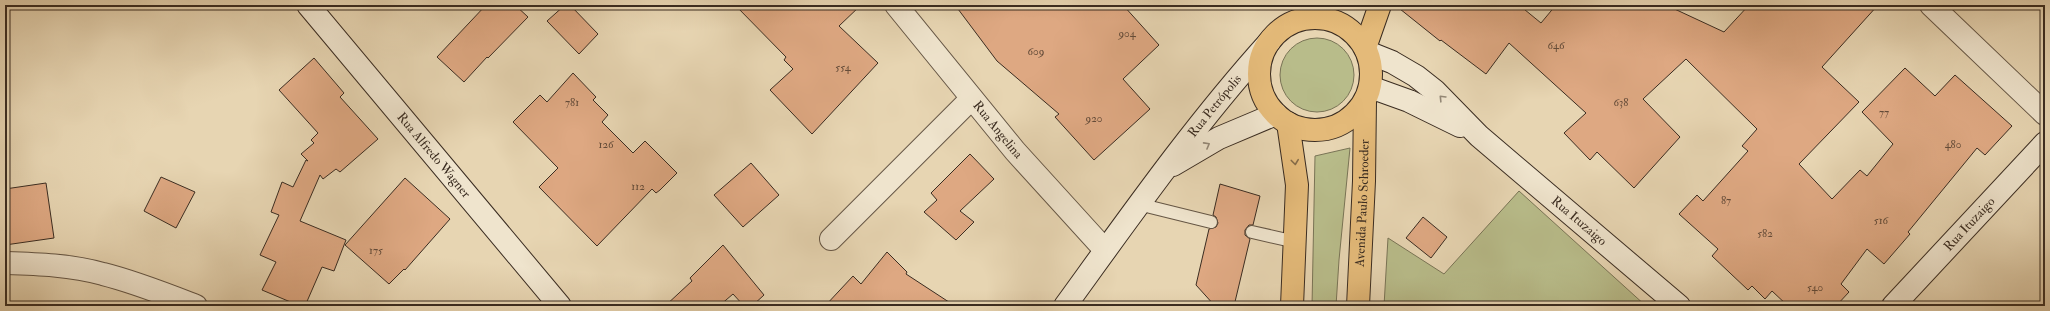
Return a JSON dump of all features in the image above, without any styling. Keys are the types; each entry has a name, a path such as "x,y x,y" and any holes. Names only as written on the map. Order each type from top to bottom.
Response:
{"main road":[{"name":"Rua Petrópolis","path":"1274,37 1301,5"},
{"path":"1366,50 1380,5"},
{"path":"1309,19 1326,19 1341,25 1355,35 1366,50 1372,69 1368,94 1356,113 1345,122 1332,128 1317,130 1302,128 1282,119 1266,102 1261,87 1259,71 1263,55 1274,37 1292,23 1309,19"},
{"name":"Avenida Paulo Schroeder","path":"1358,306 1368,94"},
{"path":"1282,119 1297,185 1296,242 1292,306"}],"street":[{"name":"Rua Alfredo Wagner","path":"308,5 560,306"},
{"name":"Rua Angelina","path":"896,5 1015,151 1105,250"},
{"path":"1931,5 2045,114"},
{"name":"Rua Petrópolis","path":"1065,306 1162,172 1226,90 1274,37"},
{"name":"Rua Ituzaigo","path":"1366,50 1392,62 1416,76 1435,91 1479,136 1679,306"},
{"name":"Rua Ituzaigo","path":"1368,94 1432,111 1479,136"},
{"path":"831,239 972,99"},
{"name":"Rua Petrópolis","path":"1162,172 1219,138 1282,119"},
{"name":"Rua Ituzaigo","path":"1893,306 2045,143"},
{"path":"5,263 47,265 102,273 151,288 196,306"}],"lane":[{"path":"1138,204 1211,222"},
{"path":"1252,232 1296,242"}],"green space":[{"path":"1310,38 1324,38 1338,44 1348,54 1354,68 1354,82 1348,96 1338,106 1324,112 1310,112 1296,106 1286,96 1280,82 1280,68 1286,54 1296,44"},
{"path":"1350,148 1336,306 1312,306 1315,156"},
{"path":"1519,191 1646,306 1384,306 1388,238 1444,274"}],"building":[{"path":"486,5 515,5 528,17 464,82 437,57"},
{"path":"565,5 570,5 598,34 579,54 547,21"},
{"path":"735,5 861,5 839,26 878,63 812,134 770,90 793,69 784,60 786,57"},
{"path":"955,5 1123,5 1159,45 1123,79 1150,109 1094,160 1055,117 1059,114 997,61"},
{"path":"1395,5 1519,5 1541,23 1556,5 1666,5 1724,32 1749,5 1878,5 1822,67 1859,102 1799,164 1832,199 1860,170 1867,176 1893,144 1862,112 1905,68 1935,96 1955,75 2012,126 1985,155 1977,148 1908,232 1910,234 1884,264 1867,249 1841,284 1849,292 1836,306 1788,306 1772,291 1765,299 1752,286 1748,290 1712,256 1718,249 1679,214 1697,195 1703,201 1748,151 1742,146 1757,129 1686,59 1643,99 1680,137 1634,188 1597,152 1590,160 1564,133 1586,113 1509,43 1486,74 1441,40 1440,41"},
{"path":"314,58 344,93 340,97 378,139 340,172 336,169 323,179 320,175 300,221 346,240 334,271 322,267 305,306 300,306 262,290 276,262 260,255 279,215 271,212 282,182 293,187 306,160 308,161 301,154 314,143 311,140 318,133 279,90"},
{"path":"573,73 596,97 593,100 608,115 602,122 633,153 645,141 677,173 656,193 652,189 597,246 539,187 558,168 513,122 540,95 547,102"},
{"path":"970,154 994,179 960,211 974,222 956,240 924,212 937,200 931,193"},
{"path":"751,163 779,195 743,227 714,195"},
{"path":"161,177 195,192 176,228 144,211"},
{"path":"405,178 450,219 405,270 404,269 389,284 345,245"},
{"path":"46,183 54,238 5,245 5,189"},
{"path":"1220,184 1260,196 1253,225 1249,225 1245,230 1245,235 1250,239 1234,306 1215,306 1196,285 1209,229 1216,227 1218,223 1216,217 1213,215"},
{"path":"1423,217 1447,237 1431,258 1406,238"},
{"path":"723,245 764,295 752,306 744,306 733,294 719,306 665,306 692,281 690,278"},
{"path":"887,252 907,272 906,274 955,306 825,306 853,276 861,284"}]}
